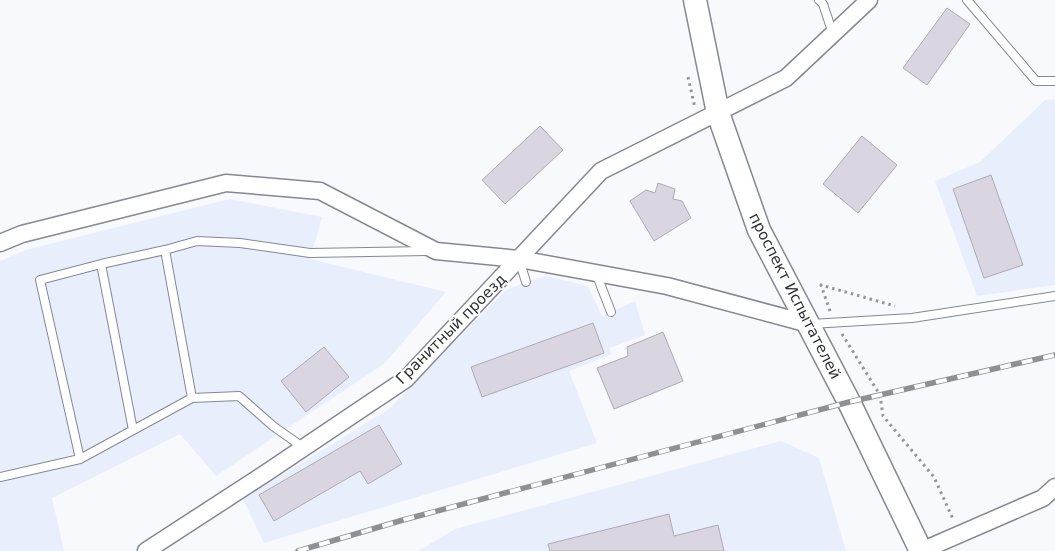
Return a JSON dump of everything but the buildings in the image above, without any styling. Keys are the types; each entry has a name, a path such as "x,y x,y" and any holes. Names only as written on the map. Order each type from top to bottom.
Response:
{"main road":[{"name":"проспект Испытателей","path":"696,0 718,113 759,230 849,402 921,551"}],"street":[{"name":"Гранитный проезд","path":"146,551 406,379 601,171 786,78 869,0"},
{"path":"0,243 22,234 226,183 320,191 436,251 519,259 667,286 809,324"},
{"path":"921,551 1043,498 1055,487"}],"lane":[{"path":"819,0 823,4 833,34"},
{"path":"967,0 1036,81 1055,81"},
{"path":"80,459 40,280 197,241 240,243 310,253 436,251"},
{"path":"165,250 192,398"},
{"path":"519,259 526,282"},
{"path":"101,264 133,430"},
{"path":"596,273 611,312"},
{"path":"809,324 912,318 1055,296"},
{"path":"0,477 80,459 192,398 239,396 273,426 304,448"}],"path":[{"path":"688,77 698,123"},
{"path":"929,316 821,285 834,322 880,395 883,416 934,477 959,534"}],"shaded area":[{"path":"1055,99 1055,285 977,296 935,181 980,162 1045,100"},
{"path":"230,199 322,217 310,259 446,292 385,363 216,476 180,434 52,498 64,551 0,551 0,261 26,250"},
{"path":"546,276 588,286 602,316 635,301 645,335 609,348 612,354 569,371 597,443 264,543 243,499 389,409 506,290"},
{"path":"781,441 819,458 846,551 418,551 455,529"}],"railway":[{"path":"298,551 403,520 849,402 1055,355"}]}
